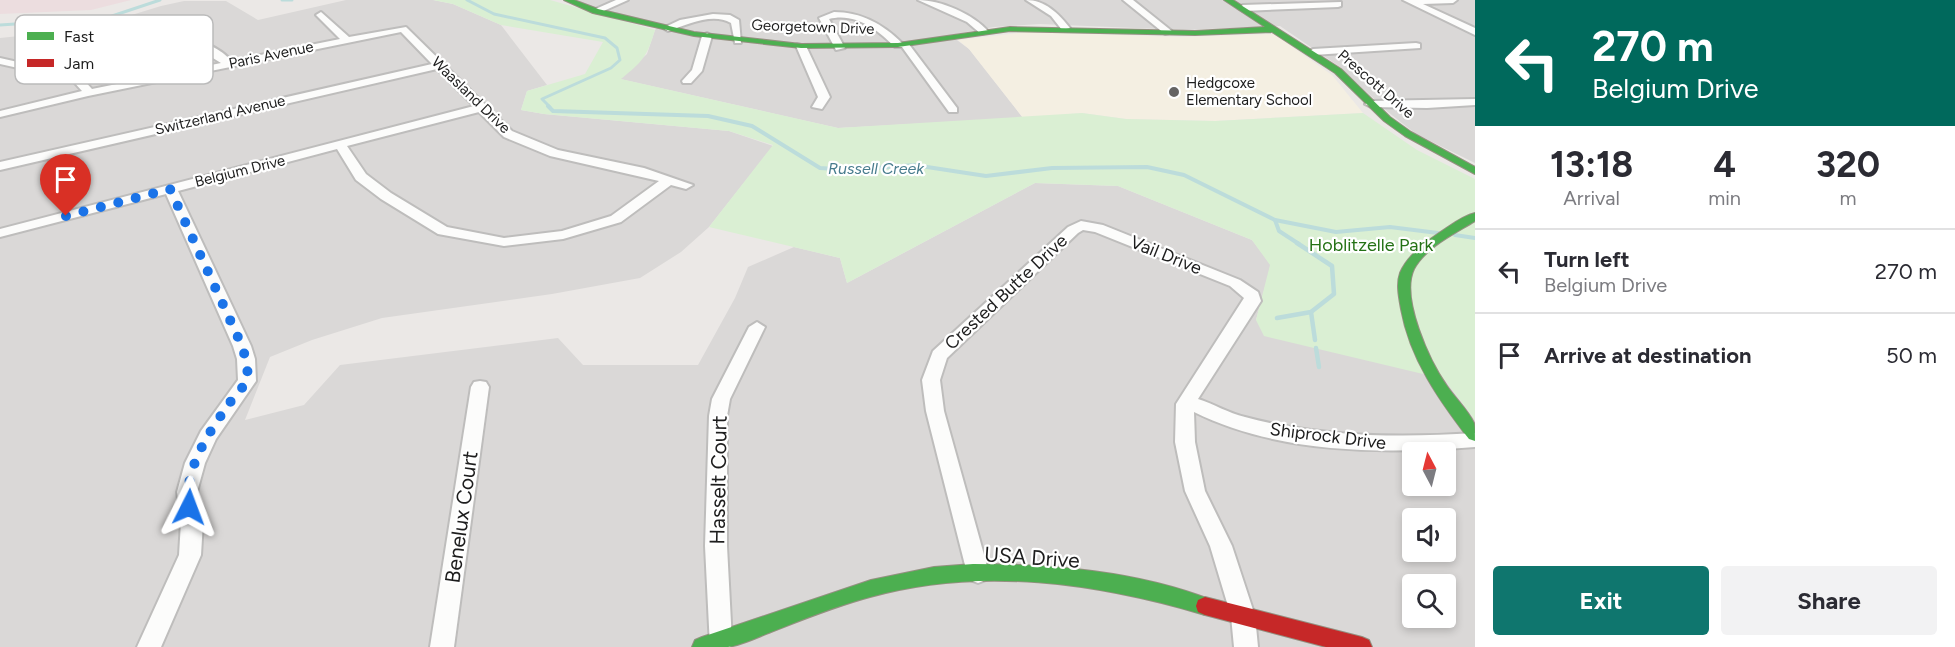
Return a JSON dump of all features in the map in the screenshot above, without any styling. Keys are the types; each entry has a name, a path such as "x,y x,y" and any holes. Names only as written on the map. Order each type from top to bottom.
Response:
{"street":[{"name":"Georgetown Drive","path":"568,0 596,11 707,36 738,41 840,48 902,45 984,32 1065,28 1168,32 1276,29"},
{"path":"596,11 624,0"},
{"path":"922,0 970,20 984,32"},
{"path":"1030,0 1054,14 1065,28"},
{"path":"1127,0 1168,32"},
{"name":"Prescott Drive","path":"1228,0 1313,52 1345,76 1371,104 1408,134 1475,171"},
{"path":"1409,1 1453,0"},
{"path":"1409,1 1475,32"},
{"path":"1243,8 1338,4"},
{"path":"840,48 824,18 837,14 851,15 882,29 914,54 953,110"},
{"path":"321,15 346,39"},
{"path":"669,28 690,19 729,17 736,22 740,34 738,41"},
{"name":"Paris Avenue","path":"213,68 403,29"},
{"name":"Waasland Drive","path":"403,29 508,134 554,153 639,171 686,185"},
{"path":"687,81 697,71 707,36"},
{"path":"801,46 824,97 818,107"},
{"path":"1313,52 1416,46"},
{"path":"213,50 226,60 226,65"},
{"path":"0,61 15,64"},
{"name":"Switzerland Avenue","path":"0,166 440,64"},
{"path":"83,84 88,93"},
{"name":"Paris Avenue","path":"0,114 132,84"},
{"path":"1371,104 1427,105 1475,102"},
{"name":"Belgium Drive","path":"0,233 480,108"},
{"path":"340,145 361,177 386,196 443,231 504,242 563,235 616,219 668,181"},
{"path":"149,647 190,555 192,522 187,492 195,463 208,436 247,381 246,359 242,346 170,189"},
{"path":"1475,216 1420,255 1405,276 1408,325 1429,370 1451,406 1475,437"},
{"name":"Vail Drive","path":"1081,225 1098,228 1155,250 1248,291 1253,300 1185,404"},
{"name":"Crested Butte Drive","path":"978,573 935,411 931,380 939,355 946,347 1081,225"},
{"name":"Hasselt Court","path":"711,644 716,546 718,416 721,399 757,327"},
{"name":"Benelux Court","path":"442,647 480,387"},
{"path":"1185,404 1185,442 1195,491 1221,546 1243,616 1246,647"},
{"name":"Shiprock Drive","path":"1185,404 1197,404 1221,418 1282,433 1336,440 1376,444 1475,437"},
{"name":"USA Drive","path":"711,644 783,621 840,597 896,582 978,573 1054,578 1143,588 1301,633 1362,647"}],"shaded area":[{"path":"0,0 131,0 91,10 0,14"},
{"path":"346,0 433,0 453,4 501,25 547,85 527,91 521,110 729,131 773,146 709,227 681,252 640,278 552,294 382,318 312,340 270,357 245,420 304,405 340,365 558,338 583,365 698,365 735,298 748,267 794,247 840,258 847,283 1035,183 1118,186 1252,240 1271,265 1256,320 1444,379 1475,420 1475,647 0,647 0,38 15,36 15,84 213,84 213,15 132,15 184,1 226,1 258,20"},
{"path":"574,0 1475,0 1475,163 1416,134 1388,112 1340,67 1280,26 1183,30 1040,24 994,27 950,35 969,49 1023,118 838,128 620,79 647,54 655,30 661,24 611,13"},
{"name":"Hedgcoxe Elementary School","path":"1027,32 1181,37 1274,34 1332,75 1363,113 1215,121 1126,119 1082,113 1023,118 969,49 958,40"}],"green space":[{"name":"Hoblitzelle Park","path":"433,0 550,0 655,30 643,58 621,79 838,128 1082,113 1126,119 1215,121 1363,113 1417,150 1475,179 1475,420 1444,379 1264,336 1256,320 1270,265 1252,240 1118,186 1035,183 847,283 840,258 709,227 773,145 729,131 521,110 527,91 585,74 603,42 501,25 453,4"}],"waterway":[{"path":"115,15 160,0"},
{"name":"Russell Creek","path":"282,0 292,0"},
{"name":"Russell Creek","path":"467,0 494,14 605,38 617,48 620,60 611,68 542,99 550,107"},
{"path":"0,25 15,24"},
{"name":"Russell Creek","path":"548,106 553,111 708,116 752,126 820,168 850,170 914,165 986,176 1052,168 1147,167 1184,175 1275,220"},
{"name":"Russell Creek","path":"1275,220 1336,232 1390,227 1438,233"},
{"path":"1275,220 1279,231 1299,244"},
{"name":"Russell Creek","path":"1455,235 1475,238"},
{"path":"1297,243 1332,266 1334,294 1311,312"},
{"path":"1277,318 1311,312"},
{"path":"1311,312 1315,340"},
{"path":"1316,348 1319,367"}],"traffic: fast":[{"path":"568,0 596,11 694,34 801,46 898,45 1010,29 1195,33 1276,29"},
{"path":"1228,0 1338,71 1387,119 1408,134 1475,171"},
{"path":"1475,216 1423,251 1407,270 1405,284 1410,321 1422,356 1441,389 1475,435"},
{"path":"702,647 847,595 896,582 934,576 1012,572 1052,574 1130,586 1205,606"}],"traffic: jam":[{"path":"1205,606 1362,647"}],"place":[{"name":"Hedgcoxe Elementary School","path":"1174,92"}],"route":[{"path":"66,216 170,189 242,346 246,359 247,381 208,436 195,463 187,492 189,507"}]}
